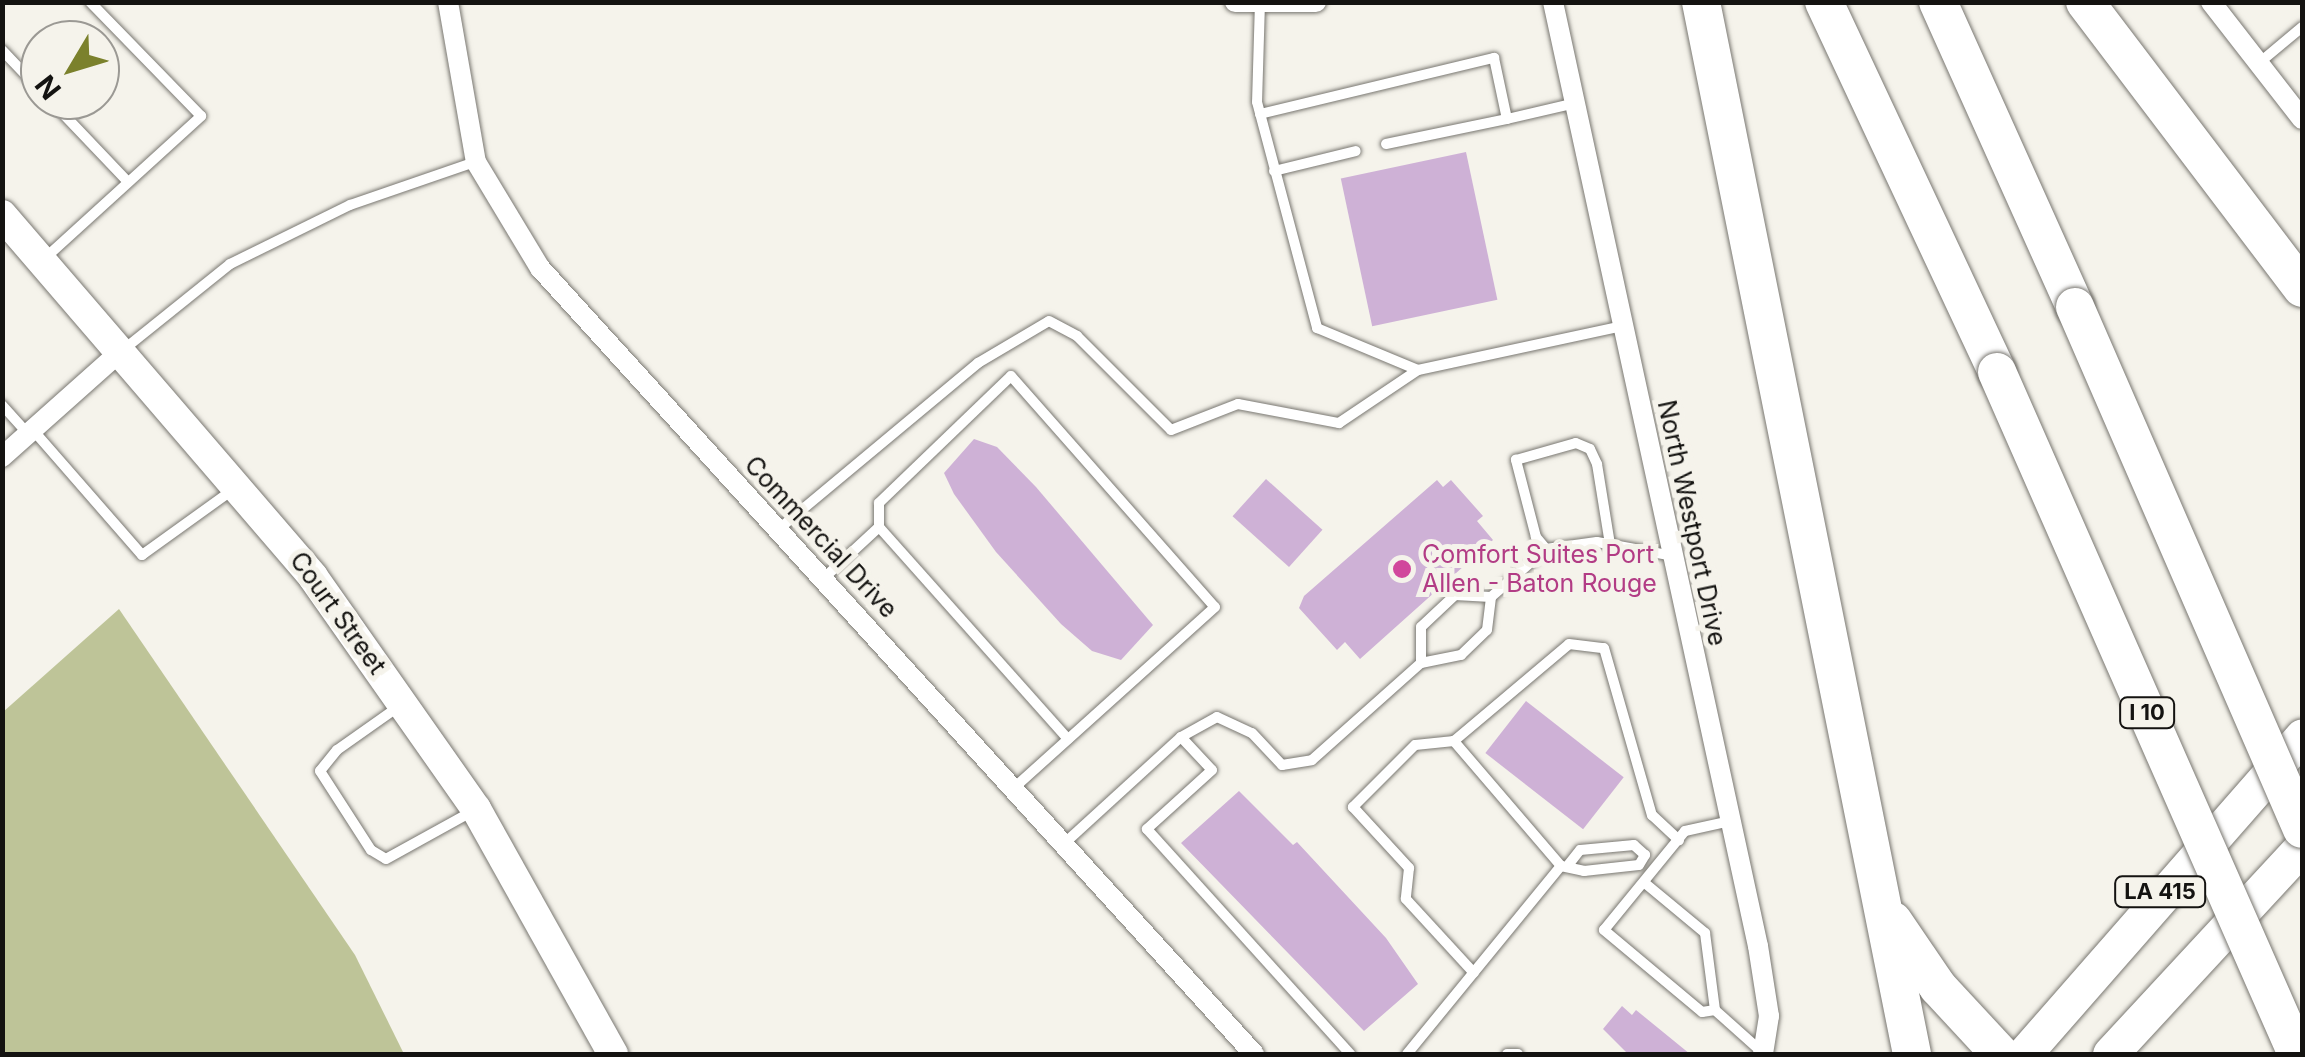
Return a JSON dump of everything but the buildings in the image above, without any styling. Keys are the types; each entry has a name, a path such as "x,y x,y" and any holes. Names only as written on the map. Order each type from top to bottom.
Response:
{"highway":[{"path":"1700,2 1889,915 1912,1054"},
{"name":"I 10","path":"1824,2 1997,372 2297,1054"},
{"path":"1938,2 2302,829"},
{"path":"2084,2 2302,288"},
{"name":"LA 415","path":"2024,1054 2302,736"},
{"name":"LA 415","path":"2110,1054 2302,847"},
{"path":"1889,915 1938,987 2000,1054"}],"main road":[{"name":"Court Street","path":"2,215 239,485 403,704 476,810 614,1054"}],"street":[{"name":"Commercial Drive","path":"448,2 476,162 540,268 1067,841 1254,1054"},
{"path":"1235,2 1316,2"},
{"name":"North Westport Drive","path":"1553,2 1731,821 1770,1016 1764,1054"},
{"path":"2211,2 2302,119"},
{"path":"2,457 121,351"}],"lane":[{"path":"42,260 201,116 90,2"},
{"path":"1260,3 1260,114 1317,328 1418,370"},
{"path":"2259,63 2302,26"},
{"path":"2,50 20,69"},
{"path":"1260,114 1494,58 1507,119"},
{"path":"1386,144 1575,103"},
{"path":"69,120 128,182"},
{"path":"1274,172 1356,151"},
{"path":"121,351 230,264 350,206 476,162"},
{"path":"780,528 978,364 1049,321 1077,336 1171,430 1238,404 1340,423 1418,370 1624,326"},
{"path":"825,577 878,527 880,502 1011,376 1215,607 1016,786"},
{"path":"2,404 142,555 239,485"},
{"path":"1546,550 1536,537 1516,460 1576,443 1590,449 1597,464 1610,544"},
{"path":"878,527 1068,739"},
{"path":"1067,841 1181,737 1216,716 1252,733 1282,765 1312,760 1421,664 1461,655 1486,630 1491,597 1546,550 1610,544 1673,556"},
{"path":"1421,664 1421,626 1455,595 1491,597"},
{"path":"1474,973 1406,899 1409,868 1353,807 1415,745 1454,741 1569,644 1604,648 1652,815 1679,840"},
{"path":"403,704 337,750 320,771 326,786 371,850 386,860 476,810"},
{"path":"1181,737 1212,770 1147,829 1350,1054"},
{"path":"1454,741 1565,865 1584,871 1638,865 1644,856"},
{"path":"1715,1010 1702,1012 1604,930 1646,884 1685,832 1731,821"},
{"path":"1407,1054 1580,850 1634,845 1644,856 1666,856"},
{"path":"1646,884 1705,933 1715,1010 1764,1054"},
{"path":"1507,1054 1518,1054"}],"green space":[{"path":"119,609 355,955 404,1054 3,1054 3,712"}],"place":[{"name":"Comfort Suites Port Allen - Baton Rouge","path":"1402,569"}]}
